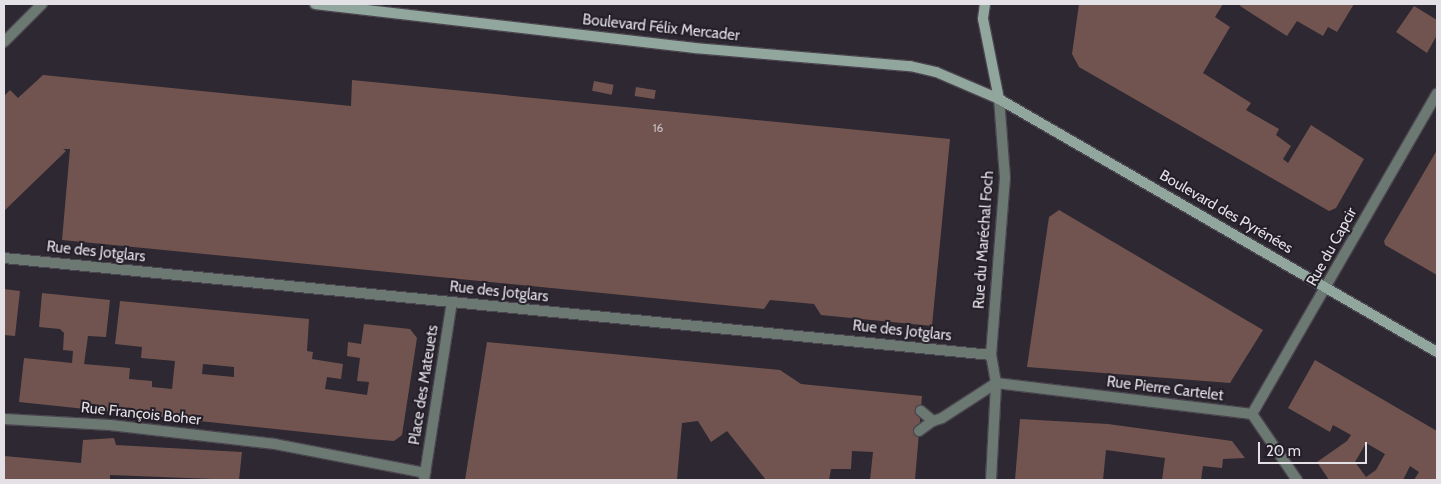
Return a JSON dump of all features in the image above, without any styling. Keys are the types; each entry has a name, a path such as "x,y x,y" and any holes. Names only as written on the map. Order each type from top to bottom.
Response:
{"main road":[{"name":"Boulevard Félix Mercader","path":"315,4 694,48 910,66 936,72 999,99"},
{"name":"Rue du Maréchal Foch","path":"985,4 982,19 999,99"},
{"name":"Boulevard des Pyrénées","path":"999,99 1437,352"}],"street":[{"path":"4,42 42,4"},
{"name":"Rue du Capcir","path":"1252,414 1437,94"},
{"name":"Rue du Maréchal Foch","path":"991,480 996,383 991,355 1005,178 999,99"},
{"name":"Rue des Jotglars","path":"4,258 991,355"},
{"name":"Place des Mateuets","path":"275,444 425,477 452,302"},
{"path":"919,431 996,383"},
{"name":"Rue Pierre Cartelet","path":"996,383 1252,414"},
{"path":"921,411 933,421"},
{"path":"1252,414 1297,480"},
{"name":"Rue François Boher","path":"4,419 110,425 275,444"}],"building":[{"path":"1079,4 1223,4 1215,17 1230,27 1203,73 1251,103 1246,110 1279,129 1276,135 1291,146 1283,159 1288,163 1311,125 1364,159 1336,208 1329,211 1079,67 1072,54"},
{"path":"1241,4 1354,4 1337,32 1328,27 1323,36 1297,21 1287,36 1240,6"},
{"path":"1414,6 1437,20 1437,35 1427,53 1396,32"},
{"path":"43,75 351,106 352,80 950,139 932,326 821,315 814,304 770,300 764,309 62,240 70,149 63,149 66,151 4,211 4,96 10,90 18,98"},
{"path":"594,81 614,85 612,95 592,91"},
{"path":"636,87 656,90 654,99 635,96"},
{"path":"1437,150 1437,275 1385,245 1384,241"},
{"path":"1059,210 1263,330 1230,383 1027,367 1049,217"},
{"path":"4,289 20,291 15,336 4,335"},
{"path":"42,293 110,300 106,337 88,336 84,364 130,368 129,379 152,381 152,387 172,389 175,361 141,358 142,347 115,344 120,301 309,319 307,351 313,352 312,359 343,364 341,379 327,377 325,389 367,395 369,382 357,381 360,358 347,356 348,342 361,344 364,324 410,329 417,338 402,435 394,441 369,439 19,402 24,358 72,363 73,351 63,350 64,333 60,329 39,327","holes":["203,364 234,367 234,377 202,374"]},
{"path":"487,342 780,370 801,384 922,396 915,480 870,480 873,452 852,451 851,469 831,469 829,480 766,480 727,431 711,442 698,421 682,423 677,480 465,480"},
{"path":"1315,360 1437,431 1437,480 1414,480 1419,472 1410,466 1403,480 1329,480 1317,462 1347,441 1351,435 1333,425 1330,432 1288,408","holes":["1366,443 1385,454 1376,470 1366,477 1355,462"]},
{"path":"1020,419 1108,424 1232,441 1245,458 1223,459 1222,468 1203,466 1201,480 1162,480 1165,458 1106,450 1103,480 1015,480"},
{"path":"114,438 116,445 242,452 239,480 110,475 110,480 4,480 4,456 81,463 83,440"}]}
